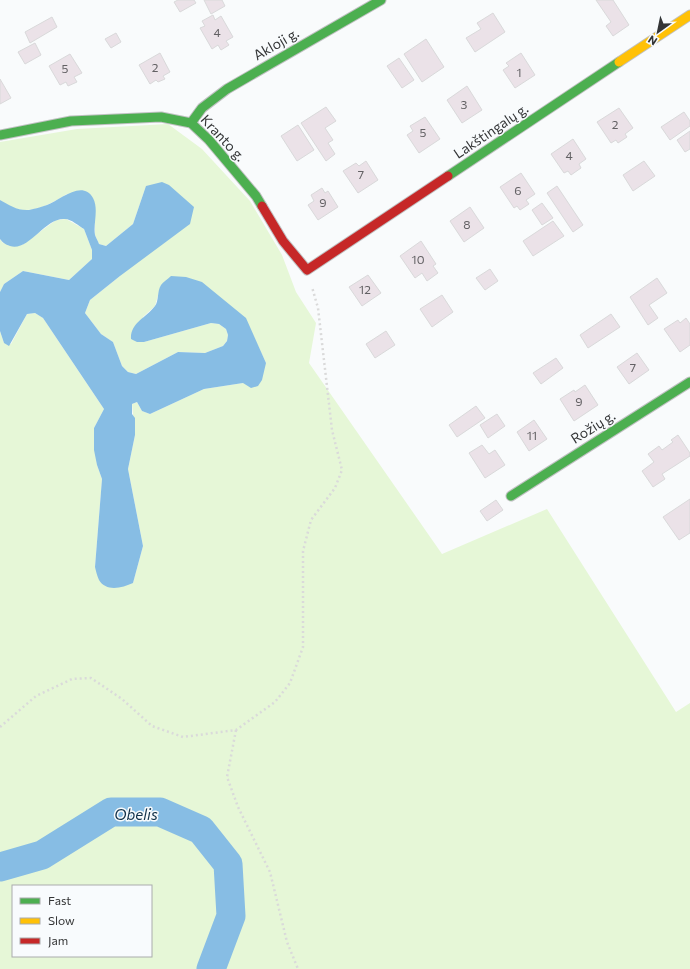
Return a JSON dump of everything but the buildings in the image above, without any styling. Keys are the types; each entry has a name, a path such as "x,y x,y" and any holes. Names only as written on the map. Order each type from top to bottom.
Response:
{"street":[{"name":"Akloji g.","path":"191,122 202,108 227,89 381,0"},
{"name":"Lakštingalų g.","path":"307,270 690,15"},
{"name":"Kranto g.","path":"0,135 72,120 160,117 191,122 209,140 256,196 283,240 307,270"},
{"name":"Rožių g.","path":"511,496 690,382"}],"path":[{"path":"0,727 36,696 72,679 91,678 122,698 152,726 182,737 236,730 275,702 290,683 303,647 303,551 311,520 335,488 342,470 332,430 318,308 307,270"},
{"path":"236,730 226,777 238,807 270,872 287,942 298,969"}],"green space":[{"path":"168,124 202,149 250,201 282,255 296,292 316,323 309,363 442,554 547,509 676,712 690,703 690,969 0,969 0,331 4,343 11,344 27,314 35,313 43,318 104,409 94,428 97,465 102,479 95,567 133,583 143,546 128,469 135,435 132,404 137,402 142,411 150,414 204,389 243,383 266,363 245,318 161,285 155,306 143,317 144,342 211,323 219,324 226,329 228,335 227,341 223,346 205,353 178,352 136,374 128,372 122,366 113,342 101,334 85,313 90,300 120,276 146,186 133,224 106,246 99,244 95,235 95,209 67,194 42,207 28,210 21,210 12,207 0,200 0,142 77,129"},
{"path":"66,219 84,229 92,250 92,259 69,280 23,271 4,284 0,292 0,239 3,243 22,245 56,220"}],"water":[{"path":"162,182 169,185 194,207 190,224 90,300 85,313 101,334 113,342 122,366 128,372 136,374 178,352 205,353 223,346 227,341 228,335 226,329 219,324 211,323 144,342 137,342 131,339 133,329 155,306 162,284 171,276 186,277 202,282 246,318 266,363 262,380 258,386 251,388 243,383 204,389 150,414 142,411 137,402 132,404 132,414 135,418 135,435 128,469 143,546 133,583 110,588 102,584 99,580 95,567 102,479 94,450 94,428 104,409 43,318 35,313 27,314 9,346 4,343 0,331 0,292 4,284 23,271 69,280 92,259 92,250 84,229 67,219 58,220 51,223 24,244 10,246 5,244 0,239 0,200 17,209 29,210 52,203 70,193 83,191 88,193 93,198 96,207 95,235 99,244 106,246 133,224 146,186"}],"waterway":[{"name":"Obelis","path":"0,867 42,855 111,812 160,812 201,830 228,864 231,916 211,969"}],"traffic: fast":[{"path":"191,123 202,108 227,89 381,0"},
{"path":"448,176 619,62"},
{"path":"0,135 71,121 161,117 191,123 209,140 256,196 262,206"},
{"path":"511,496 690,382"}],"traffic: slow":[{"path":"619,62 690,15"}],"traffic: jam":[{"path":"262,206 283,241 307,270 448,176"}]}
